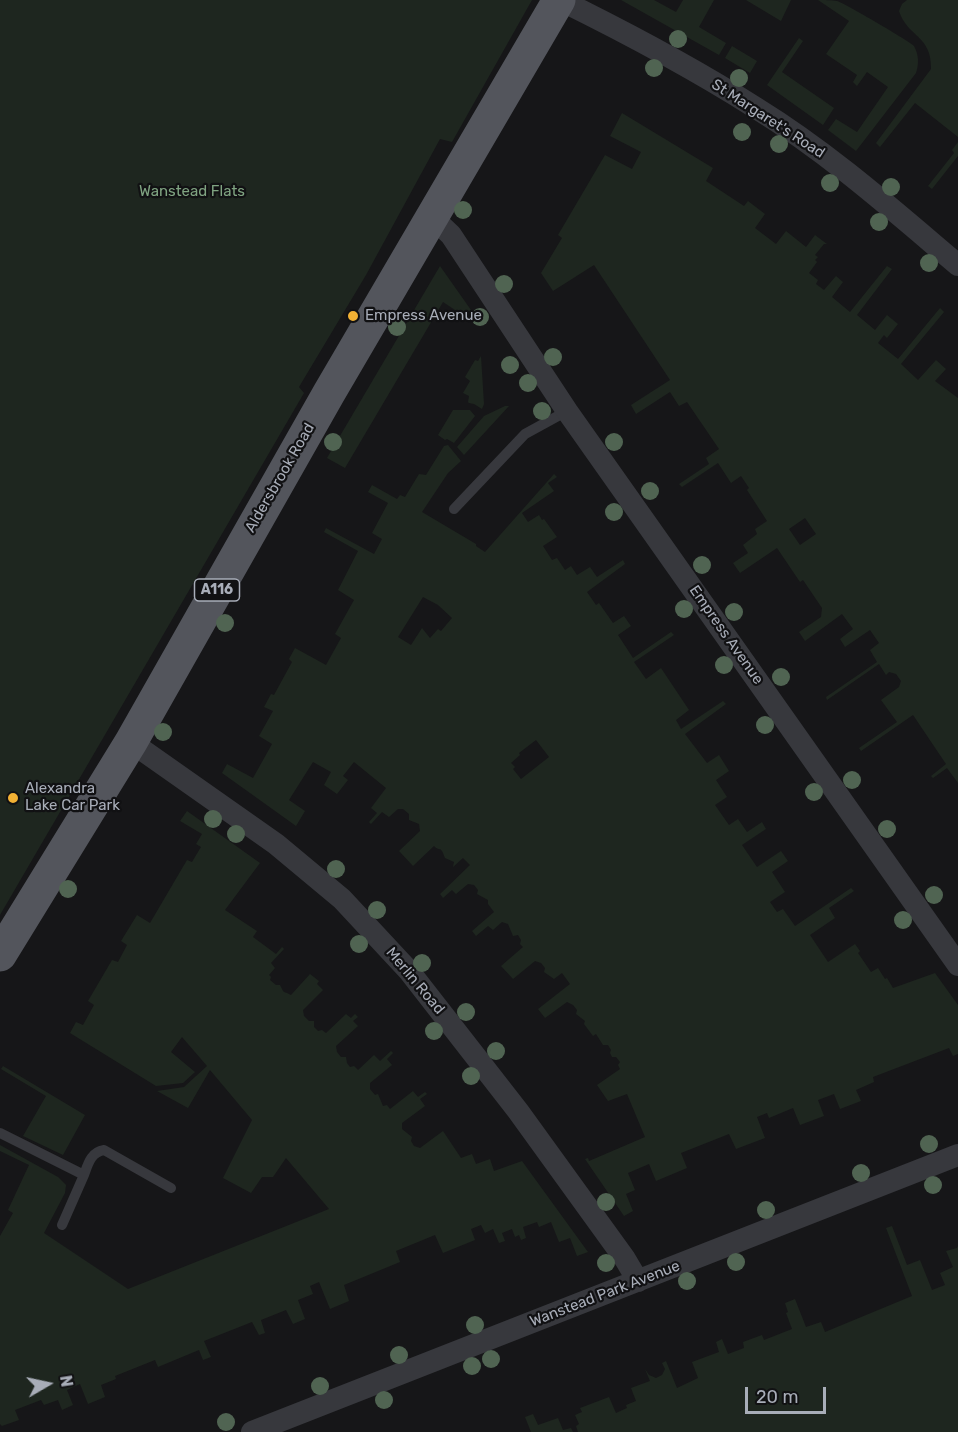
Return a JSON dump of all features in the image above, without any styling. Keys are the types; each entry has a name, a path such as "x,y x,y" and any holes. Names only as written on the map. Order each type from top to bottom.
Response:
{"main road":[{"name":"Aldersbrook Road","path":"0,956 131,742 324,401 560,0"}],"street":[{"name":"St Margaret's Road","path":"560,0 633,37 758,108 857,179 958,265"},
{"name":"Empress Avenue","path":"432,217 451,236 567,411 958,965"},
{"name":"Merlin Road","path":"131,742 276,844 350,907 409,971 518,1111 625,1259 638,1281"},
{"name":"Wanstead Park Avenue","path":"252,1432 958,1155"}],"lane":[{"path":"454,508 525,434 567,411"},
{"path":"0,1133 84,1175"},
{"path":"62,1225 91,1158 98,1151 104,1150 171,1188"}],"green space":[{"name":"Wanstead Flats","path":"0,0 532,0 452,142 440,139 366,275 299,387 304,393 0,915"},
{"path":"621,0 654,0 676,12 683,0 714,0 699,27 726,43 719,55"},
{"path":"746,0 791,0 781,21"},
{"path":"818,0 837,1 852,8 910,43 917,53 916,73 856,151 828,130 836,119 857,132 888,87 867,72 857,86 853,82 857,75 826,54 849,21"},
{"path":"907,0 958,0 958,137 915,103 880,147 876,143 931,69 928,49 903,20 899,11"},
{"path":"799,38 803,41 782,72 834,108 823,125 767,85"},
{"path":"732,46 757,61 750,73 725,58"},
{"path":"622,113 713,168 706,181 744,206 748,201 765,214 755,228 776,244 786,231 806,247 815,235 827,244 824,244 815,255 818,257 815,260 817,262 809,273 818,280 816,284 824,290 836,276 843,282 832,297 850,312 887,266 892,269 857,315 875,330 887,315 898,324 887,338 884,335 878,343 898,359 940,308 944,312 901,364 918,380 936,360 946,369 935,381 958,398 958,783 947,768 933,778 931,776 946,764 913,715 861,751 859,748 897,722 881,700 899,687 901,681 896,674 889,672 886,675 879,664 827,700 826,697 877,662 870,650 879,643 870,630 845,647 840,639 853,629 842,614 805,641 799,632 821,617 822,608 803,580 800,582 777,548 740,573 733,563 748,553 743,545 757,534 755,529 767,521 747,490 749,488 741,476 731,483 718,463 682,487 679,484 709,464 706,458 719,449 687,402 679,406 670,392 636,414 631,405 670,380 594,265 553,291 541,273 562,238 558,235 605,155 632,169 641,152 610,136","holes":["805,518 816,534 800,545 789,529"]},
{"path":"958,142 958,156 932,189 928,186 954,153 952,150"},
{"path":"440,266 471,310 467,318 443,302 345,468 327,458"},
{"path":"481,356 484,404 482,409 469,403 469,396 463,393 470,381 465,377 475,360 478,361"},
{"path":"509,406 464,455 457,447 484,416"},
{"path":"453,410 470,410 475,416 454,443 438,435"},
{"path":"448,445 461,461 448,473 422,512 476,544 485,552 554,474 557,477 548,483 554,491 522,513 528,522 539,515 557,537 543,546 552,560 557,558 565,570 571,566 577,575 590,567 597,577 623,560 625,564 587,592 596,605 599,603 613,623 624,616 631,626 618,635 633,658 671,632 674,635 634,662 646,679 661,668 689,710 676,720 681,729 723,701 726,704 685,734 707,763 719,755 729,771 716,780 727,797 715,805 729,825 738,819 747,832 762,822 766,829 742,845 757,867 781,851 788,861 772,872 785,892 770,902 777,912 783,909 795,926 851,888 854,891 829,908 835,918 810,935 828,962 855,944 860,951 858,953 871,972 878,968 893,988 935,973 958,1005 958,1054 953,1056 949,1048 873,1077 874,1082 856,1090 861,1101 840,1109 834,1094 818,1100 824,1116 800,1125 793,1108 769,1118 767,1113 757,1117 765,1138 736,1149 729,1134 681,1153 687,1168 656,1181 649,1164 628,1173 635,1190 626,1194 633,1211 624,1216 585,1159 588,1158 589,1161 645,1137 627,1094 608,1101 597,1085 620,1069 618,1065 620,1062 616,1057 612,1057 608,1045 603,1045 596,1034 593,1036 584,1024 585,1021 576,1014 577,1010 573,1005 567,1002 545,1018 538,1009 570,984 562,973 554,979 544,972 545,968 541,963 535,961 513,979 501,966 523,947 518,935 513,936 508,924 502,922 493,930 488,926 476,936 472,931 494,912 488,900 477,894 478,890 474,885 468,884 456,894 452,890 443,898 440,894 470,865 463,858 453,867 454,862 445,858 441,850 434,846 413,866 399,851 420,831 419,824 409,820 409,814 403,809 398,809 389,817 382,812 371,824 369,822 377,813 371,808 386,788 354,762 343,776 348,780 337,794 324,785 331,772 313,762 289,800 305,811 296,826 222,773 227,764 253,778 272,744 259,736 273,711 264,707 271,694 274,695 292,662 289,659 295,648 326,665 341,638 335,634 354,600 338,590 358,551 324,532 326,528 374,554 382,539 372,533 388,503 368,492 372,485 397,499 400,495 405,497 419,474 426,475 444,446","holes":["423,597 438,605 452,618 441,631 438,629 430,638 422,628 411,645 398,637","536,740 549,757 521,779 511,763 520,755 519,753"]},
{"path":"187,811 260,863 225,910 257,931 253,937 276,954 282,947 284,949 271,963 275,968 269,975 270,980 291,995 310,974 319,981 317,984 323,990 303,1010 304,1016 309,1021 314,1021 314,1027 318,1031 322,1030 326,1033 346,1014 351,1018 355,1014 358,1017 353,1021 358,1026 336,1046 337,1052 341,1057 346,1057 350,1067 354,1066 358,1070 374,1055 380,1061 391,1051 393,1053 387,1059 392,1065 370,1083 370,1089 375,1095 378,1094 383,1106 387,1105 390,1109 413,1091 418,1097 425,1092 427,1094 420,1099 425,1106 402,1123 402,1129 412,1137 411,1141 414,1146 420,1148 443,1131 461,1158 472,1154 476,1164 490,1159 494,1171 522,1161 588,1252 577,1256 570,1238 559,1242 551,1222 539,1227 537,1222 523,1227 526,1238 521,1240 519,1235 515,1237 512,1229 502,1233 505,1241 499,1243 493,1229 485,1233 481,1225 471,1229 475,1240 443,1253 435,1235 396,1251 400,1262 344,1285 349,1301 330,1309 319,1282 310,1286 313,1294 298,1300 305,1319 293,1324 286,1310 261,1320 265,1333 259,1335 252,1322 204,1341 211,1357 203,1360 199,1350 158,1367 155,1360 115,1376 116,1379 101,1385 105,1397 88,1404 80,1384 67,1390 73,1405 62,1410 58,1400 44,1405 41,1400 15,1410 19,1420 2,1426 0,1424 0,1236 13,1213 8,1210 29,1165 0,1151 0,1145 58,1177 66,1185 65,1193 44,1233 128,1289 329,1209 286,1158 273,1177 262,1177 251,1193 223,1178 252,1120 210,1070 188,1108 157,1091 184,1087 207,1066 182,1037 171,1052 195,1072 183,1083 156,1086 70,1033 76,1022 83,1025 94,1005 88,1001 112,960 118,962 127,945 121,941 137,915 150,923 187,860 192,862 201,847 196,844 202,834 180,821"},
{"path":"3,1066 85,1115 63,1155 23,1136 46,1096 1,1069"},
{"path":"892,1226 907,1265 920,1260 932,1290 945,1285 940,1273 953,1267 946,1251 958,1246 958,1432 578,1432 576,1426 579,1424 575,1415 582,1412 580,1408 609,1397 616,1413 636,1401 631,1388 650,1381 645,1369 649,1375 656,1378 662,1375 665,1369 662,1363 666,1361 677,1388 698,1378 692,1362 719,1352 716,1342 722,1339 728,1354 744,1348 743,1342 762,1335 764,1340 792,1329 785,1303 795,1299 806,1327 821,1322 825,1332 912,1296 886,1228"},
{"path":"533,1414 538,1425 558,1418 563,1430 571,1428 573,1432 531,1432 525,1417"}],"place":[{"name":"Empress Avenue","path":"353,316"},
{"name":"Alexandra Lake Car Park","path":"13,798"}]}
